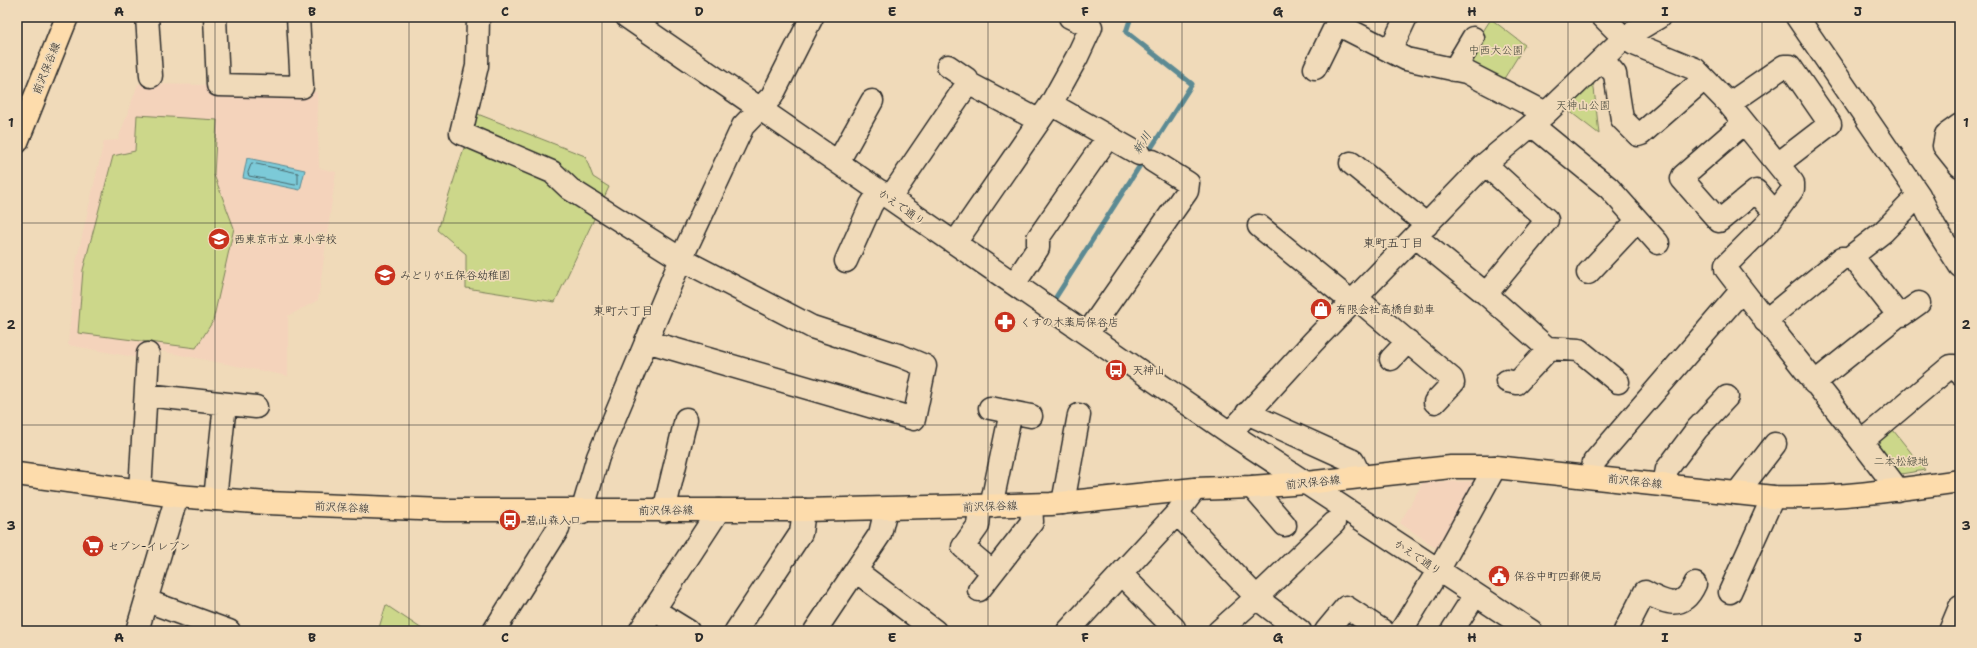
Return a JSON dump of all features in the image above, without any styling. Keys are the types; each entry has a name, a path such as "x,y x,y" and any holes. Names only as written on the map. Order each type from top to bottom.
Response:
{"main road":[{"name":"前沢保谷線","path":"17,142 67,17"},
{"name":"前沢保谷線","path":"17,474 177,496 215,499 362,508 561,512 886,509 1031,505 1195,489 1252,488 1451,467 1495,467 1592,476 1773,497 1835,496 1898,490 1960,481"}],"street":[{"path":"147,17 151,76"},
{"path":"216,17 218,85 302,86 298,17"},
{"path":"478,17 477,66 461,133 552,172 570,189 681,259 812,327 901,356 925,366 914,419 646,341"},
{"name":"かえで通り","path":"627,17 1230,433 1531,631"},
{"path":"582,512 598,457 681,259 744,126 772,96 812,17"},
{"path":"955,243 1045,112 1077,57 1090,29 1089,26 1070,17"},
{"path":"1390,51 1406,17"},
{"path":"1603,17 1624,38 1634,44 1695,69 1729,104 1794,186 1769,222 1726,266 1726,269 1814,383 1862,441 1898,490"},
{"path":"1230,433 1247,413 1354,300 1485,164 1539,119 1624,38 1659,17"},
{"path":"1798,17 1919,195 1935,227 1960,266"},
{"path":"1315,68 1338,20 1406,59 1466,72 1539,119 1609,188 1658,243"},
{"path":"1454,70 1473,38"},
{"path":"1602,59 1615,74 1622,119 1638,135 1704,79"},
{"path":"948,66 967,79 968,83 1108,137 1146,157 1188,183 1187,191 1087,334"},
{"path":"1729,104 1784,66 1790,66 1830,124 1778,164"},
{"path":"846,261 871,205 885,195 968,83"},
{"path":"838,162 872,101"},
{"path":"1744,123 1683,176 1682,179 1719,221 1756,191 1775,213"},
{"path":"1960,124 1946,136 1944,146 1960,166"},
{"path":"1014,284 1038,248 1038,238 1108,137"},
{"path":"1351,163 1486,294 1549,349 1579,350 1618,382"},
{"path":"1485,164 1547,220 1486,294"},
{"path":"1765,321 1842,258 1852,256 1882,232 1919,195"},
{"path":"1588,274 1637,221"},
{"path":"1259,226 1408,341 1453,381 1451,386 1435,402"},
{"path":"1852,256 1896,312 1896,316"},
{"path":"1592,476 1594,462 1742,290"},
{"path":"1814,383 1896,316 1902,315 1919,303"},
{"path":"1391,359 1408,341"},
{"path":"1507,381 1517,383 1549,349"},
{"path":"140,491 148,354"},
{"path":"1862,441 1951,366 1954,366 1960,373"},
{"path":"146,395 256,407"},
{"path":"1664,484 1667,469 1697,429 1727,398"},
{"path":"215,499 225,404"},
{"path":"993,572 963,547 978,526 986,506 993,497 1011,412"},
{"path":"1247,413 1353,461 1360,476"},
{"path":"1063,503 1079,415"},
{"path":"664,510 686,419"},
{"path":"1737,493 1775,444"},
{"path":"1401,631 1438,571 1495,467"},
{"path":"1252,488 1285,525"},
{"path":"1068,631 1122,575 1177,513 1195,489"},
{"path":"137,631 177,496"},
{"path":"1730,592 1773,497"},
{"path":"979,590 1032,522 1031,505"},
{"path":"815,631 880,534 886,509"},
{"path":"640,631 719,510"},
{"path":"736,631 801,533 804,510"},
{"path":"494,631 558,529 561,512"},
{"path":"1177,513 1258,598 1300,631"},
{"path":"1219,631 1258,598 1334,523"},
{"path":"856,571 935,631"},
{"path":"1122,575 1174,628"},
{"path":"1625,631 1645,592 1663,602 1672,604 1687,597 1695,584"},
{"path":"1452,631 1476,595"},
{"path":"1240,631 1258,598"},
{"path":"147,600 229,631"},
{"path":"1326,631 1346,607 1383,631"},
{"path":"1950,631 1960,608"},
{"path":"654,610 688,631"}],"shaded area":[{"path":"138,84 213,85 216,93 317,92 319,168 336,172 318,300 288,316 288,376 140,347 139,358 68,345 75,267 104,141 118,140"},
{"path":"1479,481 1442,552 1400,523 1423,482"}],"green space":[{"name":"中西大公園","path":"1491,19 1525,45 1500,85 1460,67"},
{"name":"天神山公園","path":"1593,79 1599,134 1564,107"},
{"path":"475,113 585,156 593,177 609,187 555,302 466,288 466,254 438,230"},
{"path":"137,115 217,120 214,175 234,228 213,321 196,348 78,333 83,270 113,156 135,151"},
{"name":"二本松緑地","path":"1889,425 1925,470 1895,475 1872,439"},
{"path":"386,605 425,631 378,631"}],"water":[{"path":"247,158 305,170 300,190 243,178"}],"waterway":[{"name":"新川","path":"1056,297 1192,84 1126,32 1131,17"}],"place":[{"name":"西東京市立 東小学校","path":"219,239"},
{"name":"みどりが丘保谷幼稚園","path":"385,275"},
{"name":"有限会社高橋自動車","path":"1321,309"},
{"name":"くすの木薬局保谷店","path":"1005,322"},
{"name":"天神山","path":"1116,370"},
{"name":"碧山森入口","path":"510,520"},
{"name":"セブン-イレブン","path":"93,546"},
{"name":"保谷中町四郵便局","path":"1499,576"}],"district":[{"name":"東町五丁目","path":"1393,243"},
{"name":"東町六丁目","path":"623,311"}]}
